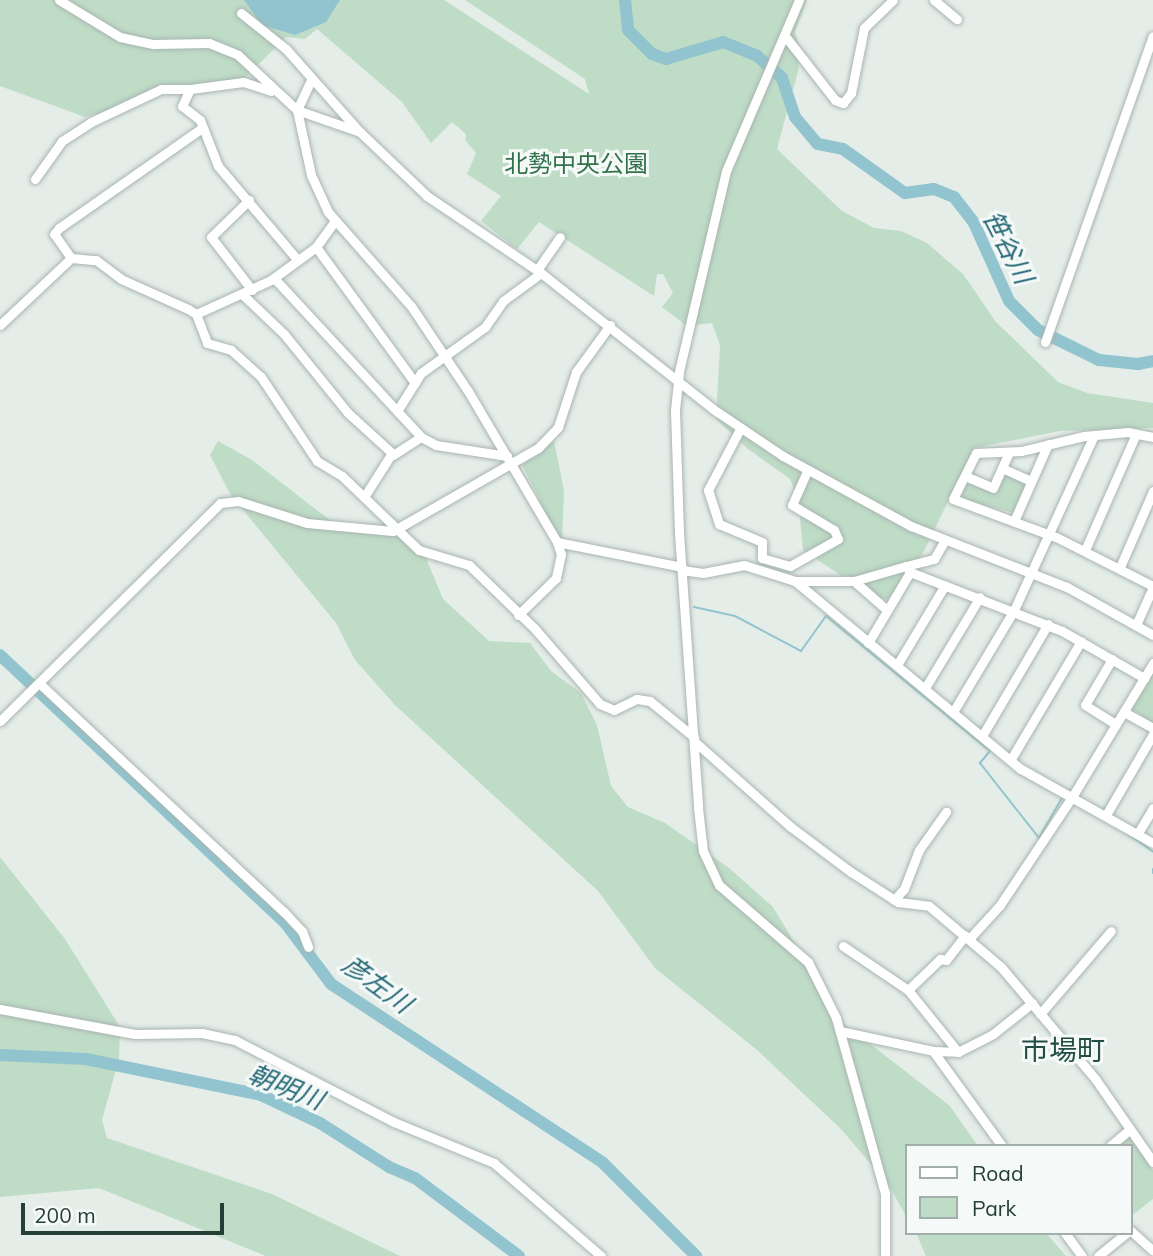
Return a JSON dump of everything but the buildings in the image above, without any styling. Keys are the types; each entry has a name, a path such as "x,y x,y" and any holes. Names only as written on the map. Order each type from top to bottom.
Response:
{"street":[{"path":"59,0 120,37 154,44 209,43 238,54 278,95 297,110 360,132"},
{"path":"799,0 726,171 678,381 675,411 682,568 706,862 726,894 808,962 840,1031 885,1193 885,1256"},
{"path":"785,36 835,100 843,103 851,93 861,36 893,0"},
{"path":"934,0 957,19"},
{"path":"241,13 286,49 360,132 427,196 539,271 740,429 807,471 945,540 1033,572 1153,635"},
{"path":"1045,342 1153,36"},
{"path":"311,80 297,110 311,175 334,222 375,261 442,355 557,542 561,554 556,578 518,615"},
{"path":"34,179 62,141 92,122 161,89 190,89 243,82 278,95"},
{"path":"190,89 182,106 202,128 218,166 297,259"},
{"path":"71,258 54,234 59,228 202,128"},
{"path":"249,200 211,237 247,293 348,412 393,455"},
{"path":"196,314 247,293 274,278 316,247 334,222"},
{"path":"397,411 415,383 442,355 485,327 503,301 539,271 560,237"},
{"path":"316,247 415,383"},
{"path":"0,325 71,258 96,260 121,279 196,314 207,342 228,348 255,370 293,420 315,458 365,497 429,555 468,565 518,615 536,629 600,704 614,710 637,699 650,701 791,827 894,900 929,906 967,938 1032,1003 1153,1162"},
{"path":"274,278 421,437 436,445 509,460"},
{"path":"0,721 220,503 231,500 307,523 386,532 398,528 554,433 576,372 610,325"},
{"path":"740,429 707,486 719,524 762,542 762,558 790,566 838,539 834,530 793,507 807,471"},
{"path":"1085,550 1136,434"},
{"path":"1136,625 1153,587 1120,567 1050,534 953,499 976,453 1009,452 1094,435 1136,434 1153,438"},
{"path":"954,712 1014,610 1094,435"},
{"path":"365,497 393,455 421,437"},
{"path":"1014,521 1048,444"},
{"path":"965,476 993,488 1009,452"},
{"path":"1002,468 1031,481"},
{"path":"1120,567 1153,491"},
{"path":"557,542 703,573 744,565 794,581 854,581 908,569 934,559 945,540"},
{"path":"908,569 1048,624 1144,678"},
{"path":"868,643 908,569"},
{"path":"794,581 1011,759 1153,843"},
{"path":"854,581 887,610"},
{"path":"897,665 945,584"},
{"path":"925,688 980,597"},
{"path":"982,736 1048,624"},
{"path":"1011,759 1081,641"},
{"path":"1112,659 1085,705 1116,724"},
{"path":"908,990 940,960 946,960 1000,905 1072,797 1153,663"},
{"path":"35,686 284,912 302,931 308,947"},
{"path":"1124,712 1153,728"},
{"path":"1106,814 1153,734"},
{"path":"1138,833 1153,808"},
{"path":"894,900 904,889 919,850 946,812"},
{"path":"904,889 917,902"},
{"path":"1040,1014 1111,931"},
{"path":"843,946 908,990 958,1052"},
{"path":"840,1031 933,1051 958,1052 993,1034 1032,1003"},
{"path":"0,1009 135,1034 202,1033 236,1040 394,1122 494,1163 601,1256"},
{"path":"933,1051 1001,1144"},
{"path":"1112,1144 1130,1129"},
{"path":"1132,1232 1153,1251"},
{"path":"1066,1235 1082,1256"},
{"path":"1097,1256 1123,1235"}],"green space":[{"name":"北勢中央公園","path":"0,0 444,0 589,94 585,79 465,0 807,0 795,32 800,50 798,71 777,149 842,211 874,228 901,231 927,243 963,274 996,322 1058,382 1087,393 1153,403 1153,428 1060,431 974,448 906,588 888,600 867,593 803,550 798,497 790,479 748,449 716,419 720,345 712,323 687,326 662,307 673,293 663,274 657,274 654,296 539,222 517,249 481,221 501,196 467,174 476,153 465,140 466,134 452,122 431,143 402,102 317,29 305,39 286,37 245,78 191,85 85,117 0,86"},
{"path":"218,441 252,460 331,521 371,526 399,536 426,558 443,599 489,641 530,643 551,671 581,693 597,725 611,786 628,807 665,823 729,868 773,907 843,1023 949,1105 977,1144 904,1144 904,1212 888,1184 840,1128 757,1050 655,968 598,891 396,706 355,660 336,623 230,494 210,455"},
{"path":"554,441 564,491 562,543 522,465"},
{"path":"1002,472 1028,481 1014,513 961,499 966,479 994,491"},
{"path":"1153,669 1153,724 1130,707"},
{"path":"0,857 65,939 120,1027 119,1059 102,1120 107,1138 272,1194 400,1256 266,1256 99,1188 0,1197"},
{"path":"1129,1136 1153,1170 1153,1199 1132,1215 1132,1144 1120,1144"},
{"path":"917,1235 1048,1235 1066,1256 926,1256"}],"water":[{"path":"244,0 340,0 326,22 295,35 262,25"}],"waterway":[{"name":"笹谷川","path":"625,0 628,30 652,54 666,59 723,42 757,56 782,78 795,117 818,144 843,149 905,193 934,189 954,197 974,223 1009,301 1038,330 1099,360 1138,364 1153,361"},
{"path":"536,498 551,523"},
{"path":"694,607 735,616 801,651 826,616 990,751 980,763 1039,838 1062,798"},
{"name":"彦左川","path":"0,655 286,924 331,984 603,1163 696,1256"},
{"path":"1122,830 1153,852"},
{"name":"朝明川","path":"0,1055 86,1059 261,1095 320,1123 389,1167 415,1178 519,1256"}],"district":[{"name":"市場町","path":"1063,1050"}]}
